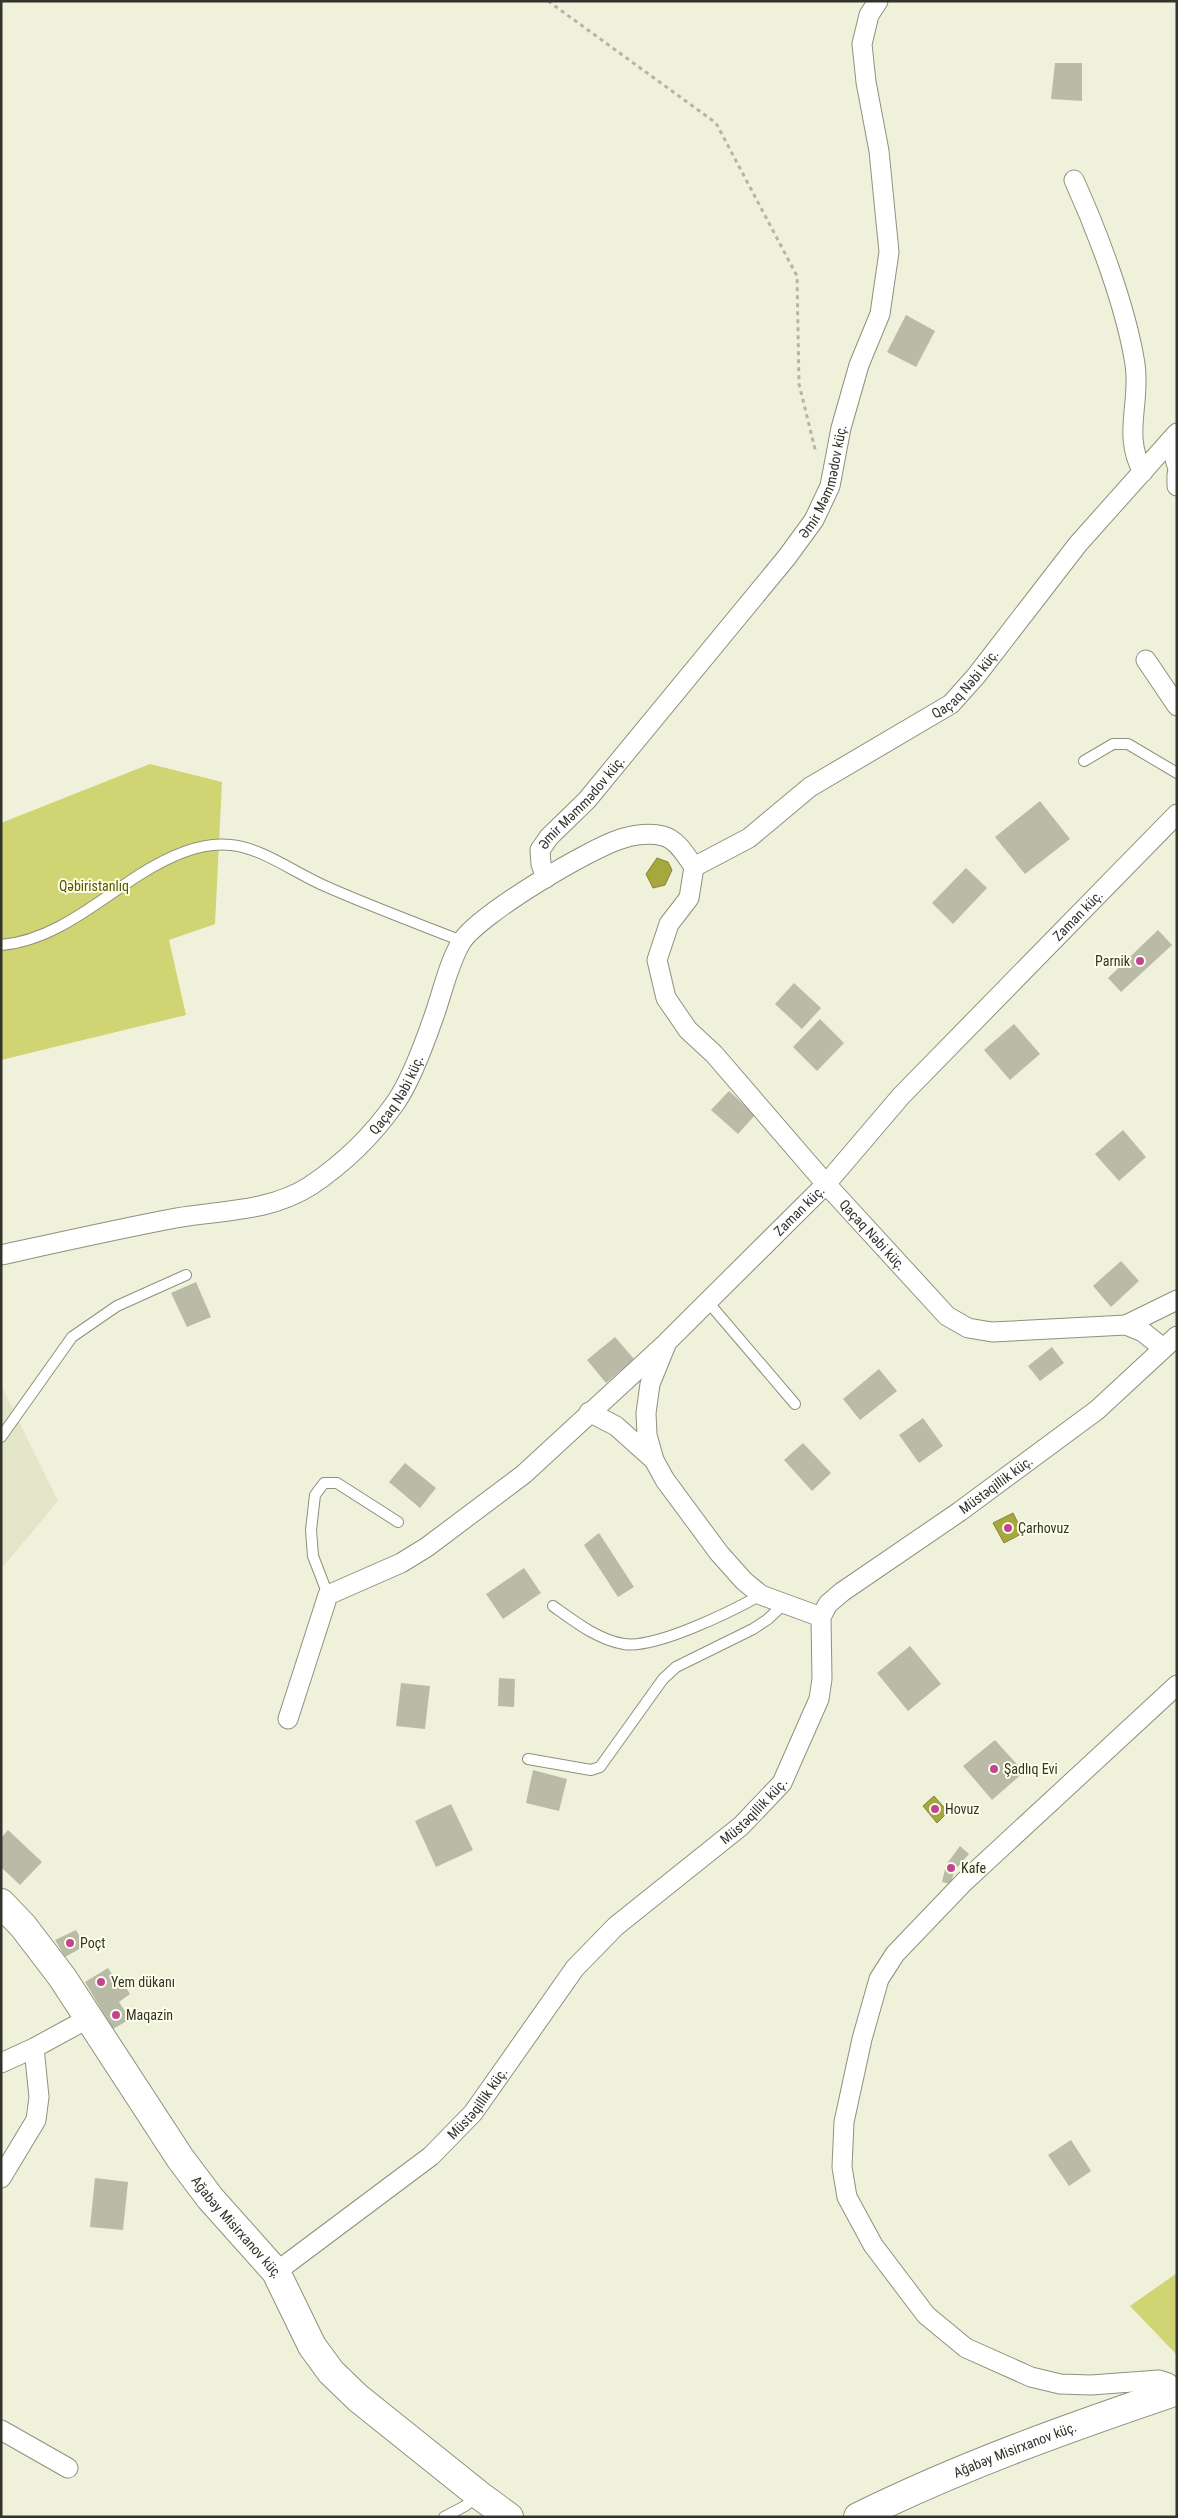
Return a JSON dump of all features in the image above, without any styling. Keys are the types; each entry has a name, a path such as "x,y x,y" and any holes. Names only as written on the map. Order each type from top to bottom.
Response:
{"street":[{"name":"Əmir Məmmədov küç.","path":"546,878 541,864 540,850 549,837 587,800 787,557 814,520 830,486 841,428 859,365 880,314 888,252 879,151 866,82 862,44 869,16 878,1"},
{"path":"1074,180 1124,318 1135,366 1132,438 1135,459 1143,472"},
{"name":"Qaçaq Nəbi küç.","path":"694,867 749,838 810,787 951,704 976,676 1078,544 1173,437"},
{"path":"1173,437 1177,466"},
{"path":"1177,474 1177,486"},
{"path":"1146,660 1177,706"},
{"name":"Zaman küç.","path":"821,1618 760,1594 744,1581 719,1553 665,1480 654,1460 647,1435 646,1413 650,1384 667,1342 826,1184 901,1096 1177,814"},
{"name":"Qaçaq Nəbi küç.","path":"1,1255 173,1219 254,1208 284,1200 310,1185 356,1150 396,1101 426,1038 462,941 498,908 546,878 623,839 646,835 666,836 683,850 694,867 689,898 669,924 657,960 666,998 688,1030 714,1054 826,1184 947,1316 968,1328 992,1332 1126,1325 1170,1342"},
{"path":"1126,1325 1177,1300"},
{"path":"288,1719 328,1595 401,1563 427,1547 524,1474 667,1342"},
{"name":"Müstəqillik küç.","path":"276,2272 431,2156 448,2140 473,2113 575,1968 616,1926 741,1826 782,1783 819,1700 822,1679 821,1618 828,1604 842,1592 959,1512 1097,1410 1170,1342"},
{"path":"589,1412 616,1426 654,1460"},
{"path":"1176,2392 1168,2383 1159,2380 1091,2385 1060,2384 1031,2377 966,2348 926,2314 873,2245 847,2197 842,2167 844,2122 862,2039 879,1979 895,1954 964,1882 1177,1685"},
{"name":"Ağabəy Misirxanov küç.","path":"1,1903 29,1933 89,2018 180,2158 210,2198 276,2272 312,2346 331,2372 358,2398 478,2496 509,2517"},
{"path":"1,2063 34,2048 89,2018"},
{"path":"1,2178 36,2120 39,2097 34,2048"},
{"name":"Ağabəy Misirxanov küç.","path":"858,2517 925,2484 1048,2436 1176,2392"},
{"path":"1,2430 68,2468"}],"lane":[{"path":"1084,761 1113,744 1128,744 1177,772"},
{"path":"1,945 17,944 62,925 169,858 204,847 230,844 253,849 325,886 462,941"},
{"path":"1,1437 72,1337 117,1306 186,1275"},
{"path":"708,1302 795,1404"},
{"path":"328,1595 313,1556 311,1530 315,1495 324,1483 337,1483 398,1522"},
{"path":"553,1606 605,1639 626,1644 651,1641 705,1622 760,1594"},
{"path":"528,1759 591,1770 600,1767 663,1680 676,1667 753,1629 768,1619 784,1604"},
{"path":"444,2517 465,2506 478,2496"}],"path":[{"path":"548,1 716,123 797,276 799,384 817,458"}],"shaded area":[{"path":"657,858 668,862 672,870 665,885 653,888 646,874"},
{"path":"1,1385 58,1501 1,1569"},
{"name":"Çarhovuz","path":"1013,1513 1023,1533 1004,1543 993,1523"},
{"name":"Hovuz","path":"934,1796 948,1812 937,1823 923,1806"}],"green space":[{"name":"Qəbiristanlıq","path":"150,764 222,782 215,924 169,940 186,1015 1,1060 1,823"},
{"path":"1177,2273 1177,2355 1130,2306"}],"building":[{"path":"1055,63 1082,63 1082,101 1051,99"},
{"path":"906,315 935,331 916,367 887,352"},
{"path":"1040,801 1070,839 1025,874 995,837"},
{"path":"966,868 987,888 953,924 932,903"},
{"name":"Parnik","path":"1158,930 1172,945 1121,992 1108,978"},
{"path":"794,983 821,1008 802,1029 775,1004"},
{"path":"820,1019 844,1043 817,1071 793,1047"},
{"path":"1014,1024 1040,1054 1010,1080 984,1050"},
{"path":"729,1091 755,1115 738,1134 711,1110"},
{"path":"1123,1130 1146,1157 1119,1181 1095,1154"},
{"path":"1121,1261 1139,1281 1111,1307 1093,1286"},
{"path":"196,1282 211,1317 187,1327 171,1293"},
{"path":"615,1337 634,1359 606,1383 587,1360"},
{"path":"1052,1347 1064,1363 1040,1381 1028,1366"},
{"path":"879,1369 897,1391 860,1420 843,1399"},
{"path":"923,1418 943,1446 919,1463 899,1435"},
{"path":"803,1443 831,1473 812,1491 784,1460"},
{"path":"405,1463 436,1488 420,1508 389,1482"},
{"path":"599,1533 634,1587 618,1597 584,1545"},
{"path":"524,1568 541,1593 503,1619 486,1594"},
{"path":"910,1646 941,1684 908,1711 877,1673"},
{"path":"499,1678 515,1679 514,1707 498,1706"},
{"path":"401,1683 430,1686 425,1729 396,1726"},
{"name":"Şadlıq Evi","path":"995,1740 1024,1772 992,1800 963,1766"},
{"path":"533,1770 567,1779 559,1811 526,1803"},
{"path":"451,1804 473,1850 436,1867 415,1821"},
{"path":"8,1830 42,1862 20,1885 1,1867 1,1838"},
{"name":"Kafe","path":"960,1846 969,1854 954,1871 951,1884 942,1882 946,1865"},
{"name":"Poçt","path":"76,1930 85,1946 65,1957 55,1940"},
{"path":"108,1968 117,1982 121,1979 130,1994 119,2002 130,2019 113,2029 85,1982"},
{"path":"1071,2140 1091,2171 1069,2186 1048,2155"},
{"path":"95,2178 128,2182 123,2230 90,2227"}],"place":[{"name":"Parnik","path":"1140,961"},
{"name":"Çarhovuz","path":"1008,1528"},
{"name":"Şadlıq Evi","path":"994,1769"},
{"name":"Hovuz","path":"935,1809"},
{"name":"Kafe","path":"951,1868"},
{"name":"Poçt","path":"70,1943"},
{"name":"Yem dükanı","path":"101,1982"},
{"name":"Maqazin","path":"116,2015"}]}
